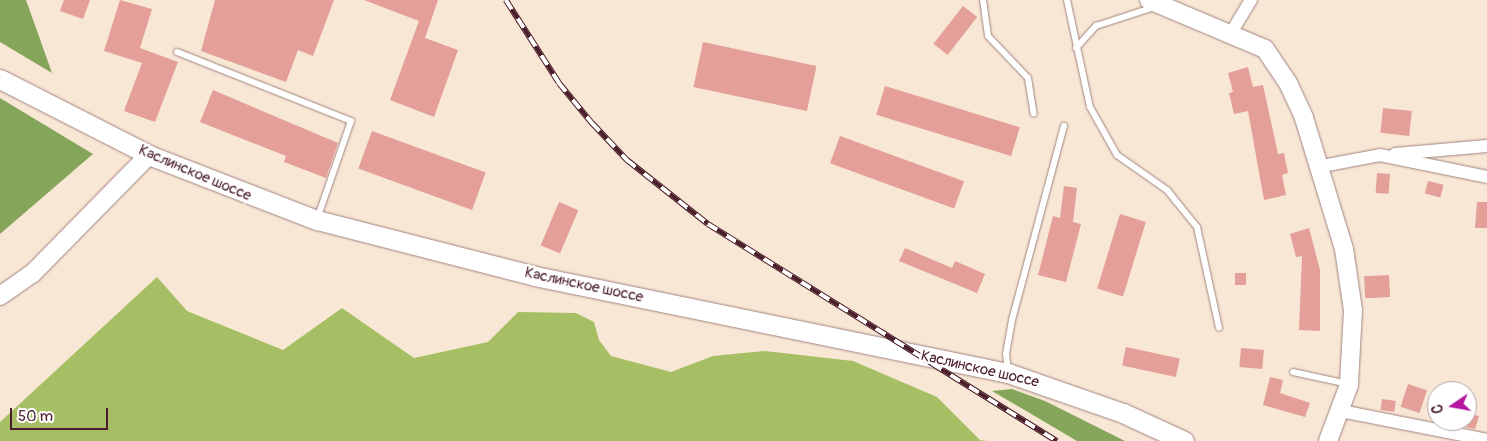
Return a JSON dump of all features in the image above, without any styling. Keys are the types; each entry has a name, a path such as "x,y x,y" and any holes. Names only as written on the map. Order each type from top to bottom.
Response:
{"main road":[{"name":"Каслинское шоссе","path":"0,79 149,155 317,220 535,276 1008,372 1115,410 1184,441"}],"street":[{"path":"1230,33 1250,0"},
{"path":"1155,2 1265,49 1288,83 1322,166 1344,249 1353,310 1349,385 1341,411 1328,441"},
{"path":"1322,166 1380,155 1487,146"},
{"path":"0,296 32,274 149,155"},
{"path":"1380,155 1487,177"},
{"path":"1341,411 1487,440"}],"lane":[{"path":"983,0 988,36 1028,78 1034,114"},
{"path":"1067,0 1090,107 1117,155 1167,190 1197,227 1219,328"},
{"path":"1076,48 1096,26 1155,2"},
{"path":"177,52 351,121 317,220"},
{"path":"1008,372 1006,354 1012,320 1064,126"},
{"path":"1293,372 1349,385"}],"green space":[{"path":"0,0 26,0 52,73 0,42"},
{"path":"0,98 93,154 0,234"},
{"path":"157,277 187,311 283,350 342,308 414,358 488,342 518,312 576,313 594,322 599,340 611,356 671,372 713,356 765,351 853,361 937,397 980,440 987,441 0,441 0,422"},
{"path":"1012,389 1045,401 1125,441 1077,441 992,391"}],"building":[{"path":"64,0 90,0 83,19 60,11"},
{"path":"120,0 152,9 140,48 178,62 155,122 124,111 142,63 104,51"},
{"path":"215,0 334,0 313,56 298,50 286,82 201,51"},
{"path":"364,0 438,0 425,38 458,50 434,117 390,100 419,21"},
{"path":"963,6 977,17 948,55 933,44"},
{"path":"703,42 816,66 807,111 693,87"},
{"path":"1248,67 1253,87 1263,85 1278,154 1284,153 1288,173 1282,175 1286,195 1264,200 1248,111 1234,114 1229,93 1233,92 1228,73"},
{"path":"885,86 1020,127 1011,156 876,115"},
{"path":"213,90 338,143 326,178 284,162 286,156 200,122"},
{"path":"1383,108 1412,111 1409,136 1380,133"},
{"path":"372,131 486,172 472,210 358,169"},
{"path":"840,136 964,181 954,208 830,163"},
{"path":"1377,173 1390,174 1389,194 1376,193"},
{"path":"1428,181 1444,185 1440,197 1425,194"},
{"path":"1064,186 1077,188 1073,222 1081,224 1066,282 1038,275 1053,216 1060,218"},
{"path":"559,202 578,210 560,253 541,245"},
{"path":"1477,202 1487,202 1487,228 1475,228"},
{"path":"1120,214 1146,222 1123,296 1097,289"},
{"path":"1309,228 1320,270 1320,331 1299,330 1302,256 1296,257 1290,234"},
{"path":"905,248 952,268 955,261 985,274 977,293 899,261"},
{"path":"1235,273 1246,273 1246,285 1235,285"},
{"path":"1389,275 1390,297 1365,298 1364,276"},
{"path":"1126,347 1180,358 1176,377 1122,366"},
{"path":"1241,348 1264,350 1262,369 1239,367"},
{"path":"1270,377 1283,380 1280,393 1310,403 1305,417 1263,405"},
{"path":"1408,384 1427,390 1420,413 1401,407"},
{"path":"1382,399 1396,401 1394,412 1380,410"}],"railway":[{"path":"506,0 559,83 592,123 627,160 708,224 1057,441"}]}
